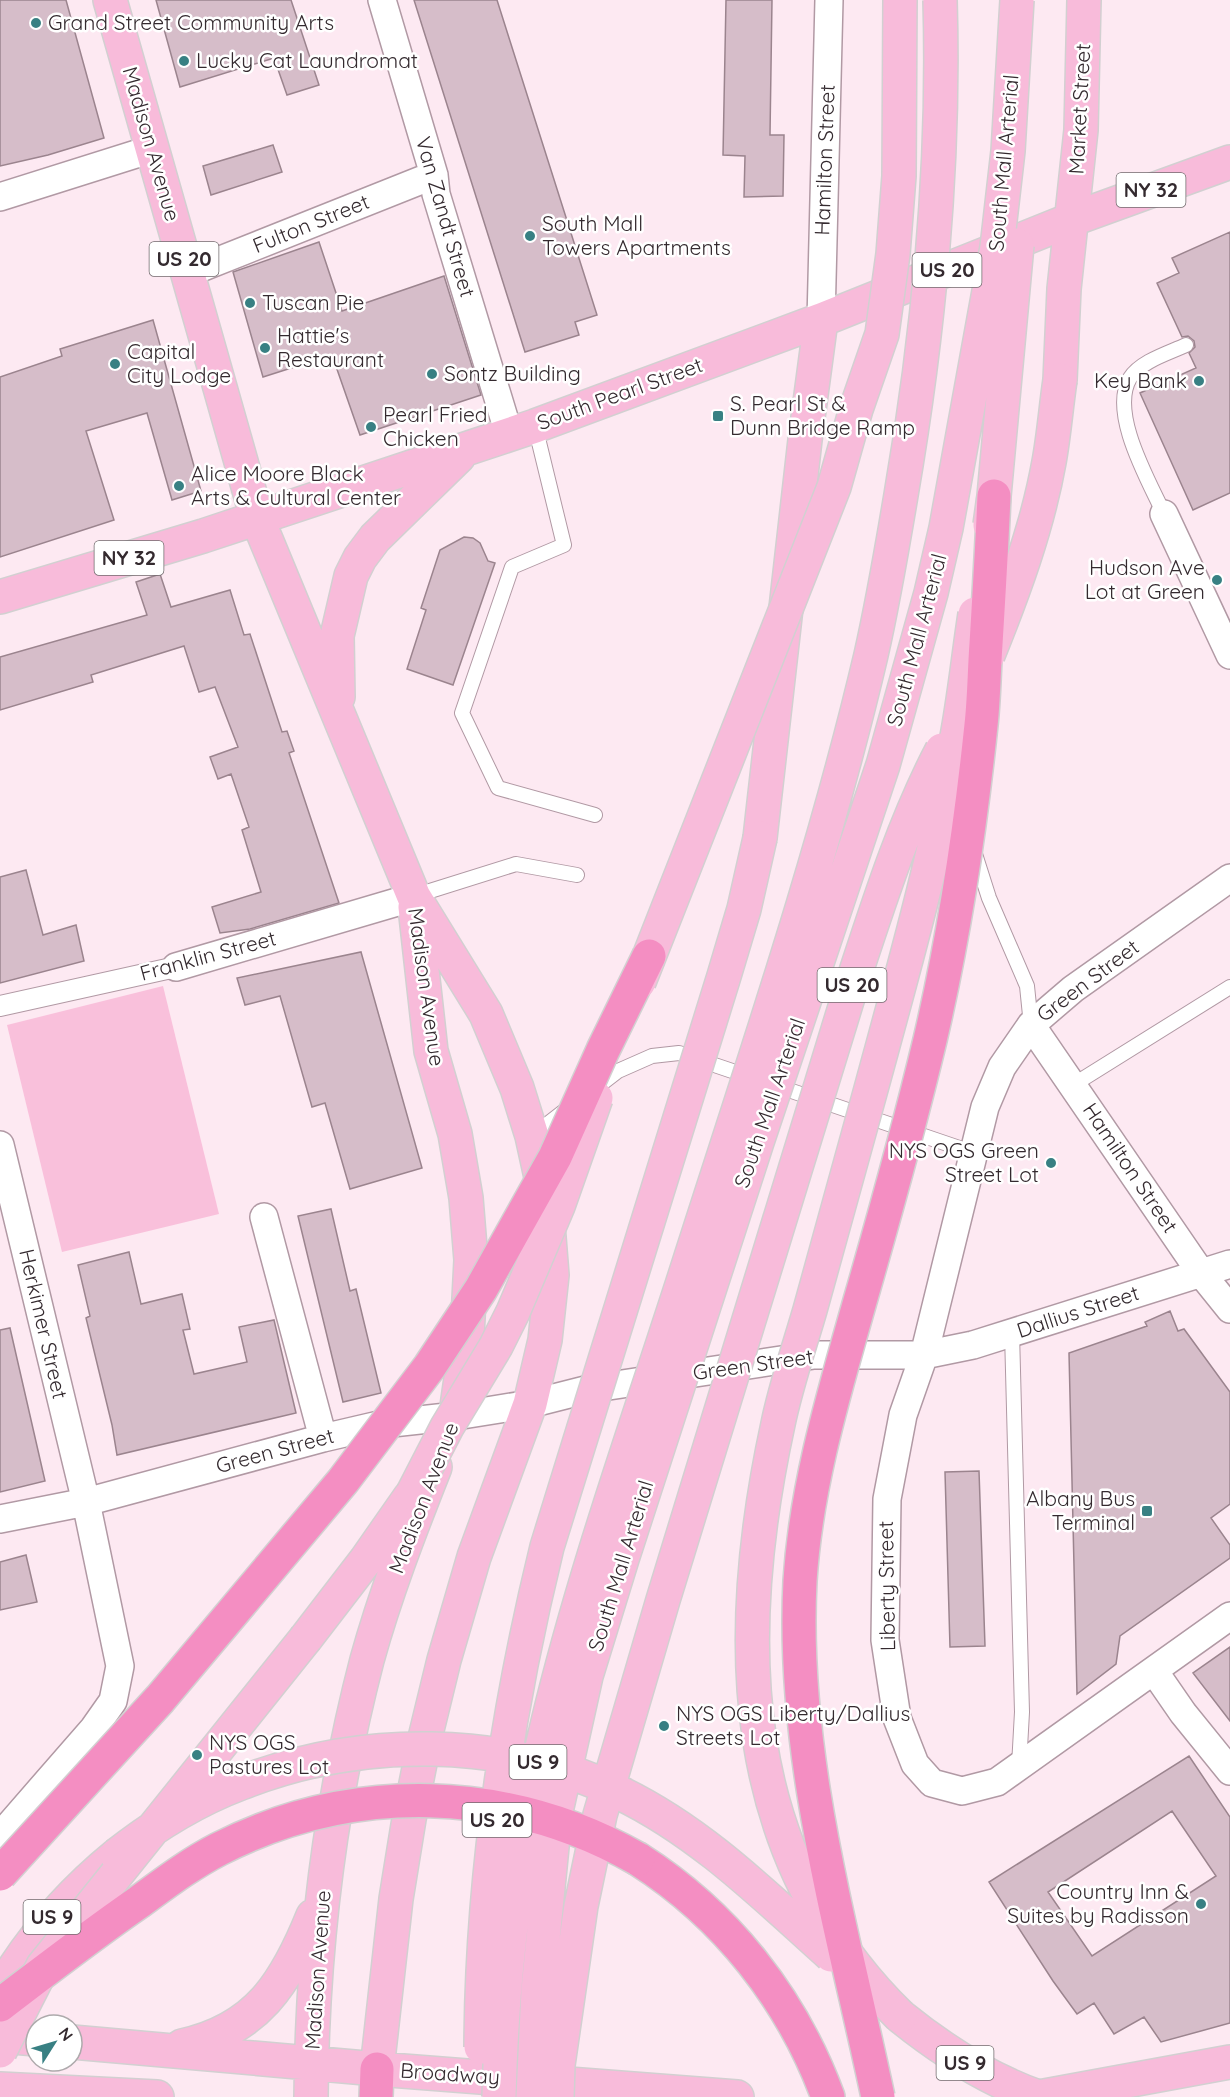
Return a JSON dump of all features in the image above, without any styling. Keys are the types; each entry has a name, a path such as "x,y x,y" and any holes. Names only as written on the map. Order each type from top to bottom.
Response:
{"highway":[{"path":"878,2097 827,1860 808,1756 800,1673 801,1576 815,1470 832,1399 892,1187 928,1047 961,881 981,723 994,496"},
{"path":"0,1874 159,1699 343,1481 430,1366 482,1289 555,1157 603,1050 649,956"},
{"path":"0,2005 87,1937 186,1868 250,1835 284,1822 356,1805 396,1801 440,1801 486,1806 538,1816 608,1842 664,1876 689,1896 741,1948 765,1977 801,2036 828,2097"}],"main road":[{"name":"Madison Avenue","path":"110,0 257,518 414,897 486,1014 517,1088 532,1136 546,1200 552,1275 545,1340 530,1404 474,1557 444,1660 425,1738 408,1819 398,1888 376,2083"},
{"path":"0,2051 43,1966 330,1608 413,1493 447,1427 496,1346 513,1311 558,1206 649,956 834,487 856,408 882,334 893,254 899,176 900,0"},
{"name":"South Mall Arterial","path":"499,2097 506,1979 516,1893 548,1722 594,1560 812,876 872,651 910,443 924,337 934,238 940,139 940,0"},
{"name":"South Mall Arterial","path":"533,2097 538,1990 555,1816 586,1676 750,1164 883,765 932,593 950,507 997,247 1008,152 1017,0"},
{"path":"900,2016 876,1993 837,1944 805,1889 781,1832 772,1802 759,1738 753,1671 754,1606 760,1530 779,1420 852,1160 928,870 958,731 994,496 1024,161 1032,0"},
{"name":"Market Street","path":"1073,219 1083,99 1084,0"},
{"name":"South Pearl Street","path":"0,597 257,518 522,430 821,320 1073,219 1230,162"},
{"name":"US 20","path":"556,2097 568,1988 600,1815 663,1600 882,893 928,777 974,688 1011,598 1034,527 1049,463 1060,380 1064,290 1073,219"},
{"name":"US 20","path":"483,2097 480,2064 481,1978 484,1945 507,1738 527,1630 547,1547 744,909 760,838 807,418 821,320"},
{"path":"339,713 337,636 351,576 360,558 375,538 465,450"},
{"name":"Madison Avenue","path":"314,2097 311,2062 324,1890 350,1732 368,1658 407,1538 456,1416 468,1337 471,1260 466,1198 455,1134 431,1051 414,897"},
{"name":"US 9","path":"0,1991 17,1962 60,1907 98,1871 160,1823 242,1782 282,1769 337,1757 390,1750 436,1749 512,1755 592,1780 658,1814 729,1865 900,2016 966,2064 1039,2097"},
{"path":"155,2049 190,2044 213,2036 234,2026 259,2007 288,1971 324,1890"},
{"path":"0,2036 24,2038"},
{"name":"Broadway","path":"84,2043 311,2062 376,2083"},
{"path":"1039,2097 1230,2061"},
{"name":"Broadway","path":"314,2097 345,2086 376,2083 737,2097"},
{"path":"0,2089 157,2097"}],"street":[{"name":"Van Zandt Street","path":"382,0 434,174 436,194 522,430"},
{"name":"Hamilton Street","path":"821,320 829,0"},
{"path":"0,196 152,149"},
{"name":"Fulton Street","path":"188,273 434,174"},
{"path":"1164,514 1223,620 1230,655"},
{"name":"Green Street","path":"0,1519 86,1502 383,1424 456,1416 530,1404 589,1389 814,1355 924,1355 985,1107 1002,1067 1031,1025 1072,989 1230,878"},
{"name":"Franklin Street","path":"0,1006 176,967 414,897"},
{"name":"Hamilton Street","path":"1031,1025 1201,1273 1230,1309"},
{"name":"Herkimer Street","path":"0,1145 86,1502 120,1666 113,1701 94,1728 0,1836"},
{"path":"264,1217 323,1438"},
{"name":"Dallius Street","path":"924,1355 974,1345 1230,1264"},
{"name":"Liberty Street","path":"924,1355 903,1415 887,1499 885,1640 897,1718 915,1764 932,1783 962,1791 997,1782 1230,1616"},
{"path":"1154,1671 1183,1713 1230,1771"}],"lane":[{"path":"1164,514 1133,449 1123,404 1130,378 1145,365 1186,345"},
{"path":"522,430 564,545 512,567 462,713 498,788 595,815"},
{"path":"972,847 989,898 1027,986 1031,1025"},
{"path":"414,897 516,864 577,875"},
{"path":"1073,1085 1230,987"},
{"path":"532,1136 618,1071 652,1056 679,1053 974,1153"},
{"path":"1012,1333 1022,1712 1019,1766"}],"shaded area":[{"path":"163,986 219,1214 62,1252 7,1025"}],"building":[{"path":"0,0 66,0 104,138 48,155 0,166"},
{"path":"156,0 291,0 319,85 287,95 274,58 180,87"},
{"name":"South Mall Towers Apartments","path":"414,0 497,0 597,315 575,322 579,335 525,352"},
{"name":"South Mall Towers Apartments","path":"726,0 772,0 770,135 784,135 783,196 744,197 745,156 723,155"},
{"path":"273,145 282,172 211,195 203,166"},
{"name":"Key Bank","path":"1230,232 1230,493 1193,510 1140,393 1196,368 1189,353 1195,347 1194,341 1188,336 1182,337 1157,283 1179,273 1172,258"},
{"path":"319,242 342,311 444,276 481,395 360,435 332,355 263,377 233,272"},
{"path":"153,320 201,491 172,500 147,413 86,431 114,520 0,557 0,377 62,356 60,349"},
{"path":"464,537 473,538 480,543 488,561 495,563 453,685 407,669 426,610 421,608 440,550"},
{"path":"160,574 171,607 230,590 244,635 250,634 282,732 287,731 294,751 289,753 339,903 250,929 220,933 212,907 261,892 242,830 249,827 231,774 218,779 210,757 238,747 215,687 199,692 184,646 91,675 93,682 0,710 0,657 147,615 136,582"},
{"path":"26,870 43,935 76,925 84,961 0,983 0,877"},
{"path":"361,952 422,1168 350,1189 325,1103 312,1107 280,996 245,1005 237,978"},
{"path":"331,1209 350,1291 356,1289 381,1393 343,1402 298,1216"},
{"path":"129,1252 141,1304 182,1294 190,1329 183,1330 194,1374 247,1362 239,1327 274,1320 296,1413 117,1455 86,1318 90,1316 78,1265"},
{"name":"Albany Bus Terminal","path":"1170,1311 1178,1331 1184,1329 1230,1392 1230,1504 1211,1518 1230,1545 1230,1558 1120,1636 1116,1664 1077,1694 1069,1353 1147,1326 1145,1322"},
{"path":"10,1328 45,1481 0,1492 0,1330"},
{"path":"979,1471 985,1646 950,1647 945,1472"},
{"path":"26,1555 37,1602 0,1610 0,1562"},
{"path":"1230,1647 1230,1721 1193,1673"},
{"name":"Country Inn & Suites by Radisson","path":"1189,1756 1230,1817 1230,2023 1161,2042 1144,2017 1114,2034 1094,2003 1077,2014 989,1882","holes":["1172,1811 1216,1876 1092,1956 1048,1892"]}],"place":[{"name":"Grand Street Community Arts","path":"36,23"},
{"name":"Lucky Cat Laundromat","path":"184,61"},
{"name":"South Mall Towers Apartments","path":"530,236"},
{"name":"Tuscan Pie","path":"250,303"},
{"name":"Hattie's Restaurant","path":"265,348"},
{"name":"Capital City Lodge","path":"115,364"},
{"name":"Sontz Building","path":"432,374"},
{"name":"Key Bank","path":"1199,381"},
{"name":"S. Pearl St & Dunn Bridge Ramp","path":"718,416"},
{"name":"Pearl Fried Chicken","path":"371,427"},
{"name":"Alice Moore Black Arts & Cultural Center","path":"179,486"},
{"name":"Hudson Ave Lot at Green","path":"1217,580"},
{"name":"NYS OGS Green Street Lot","path":"1051,1163"},
{"name":"Albany Bus Terminal","path":"1147,1511"},
{"name":"NYS OGS Liberty/Dallius Streets Lot","path":"664,1726"},
{"name":"NYS OGS Pastures Lot","path":"197,1755"},
{"name":"Country Inn & Suites by Radisson","path":"1201,1904"}]}
